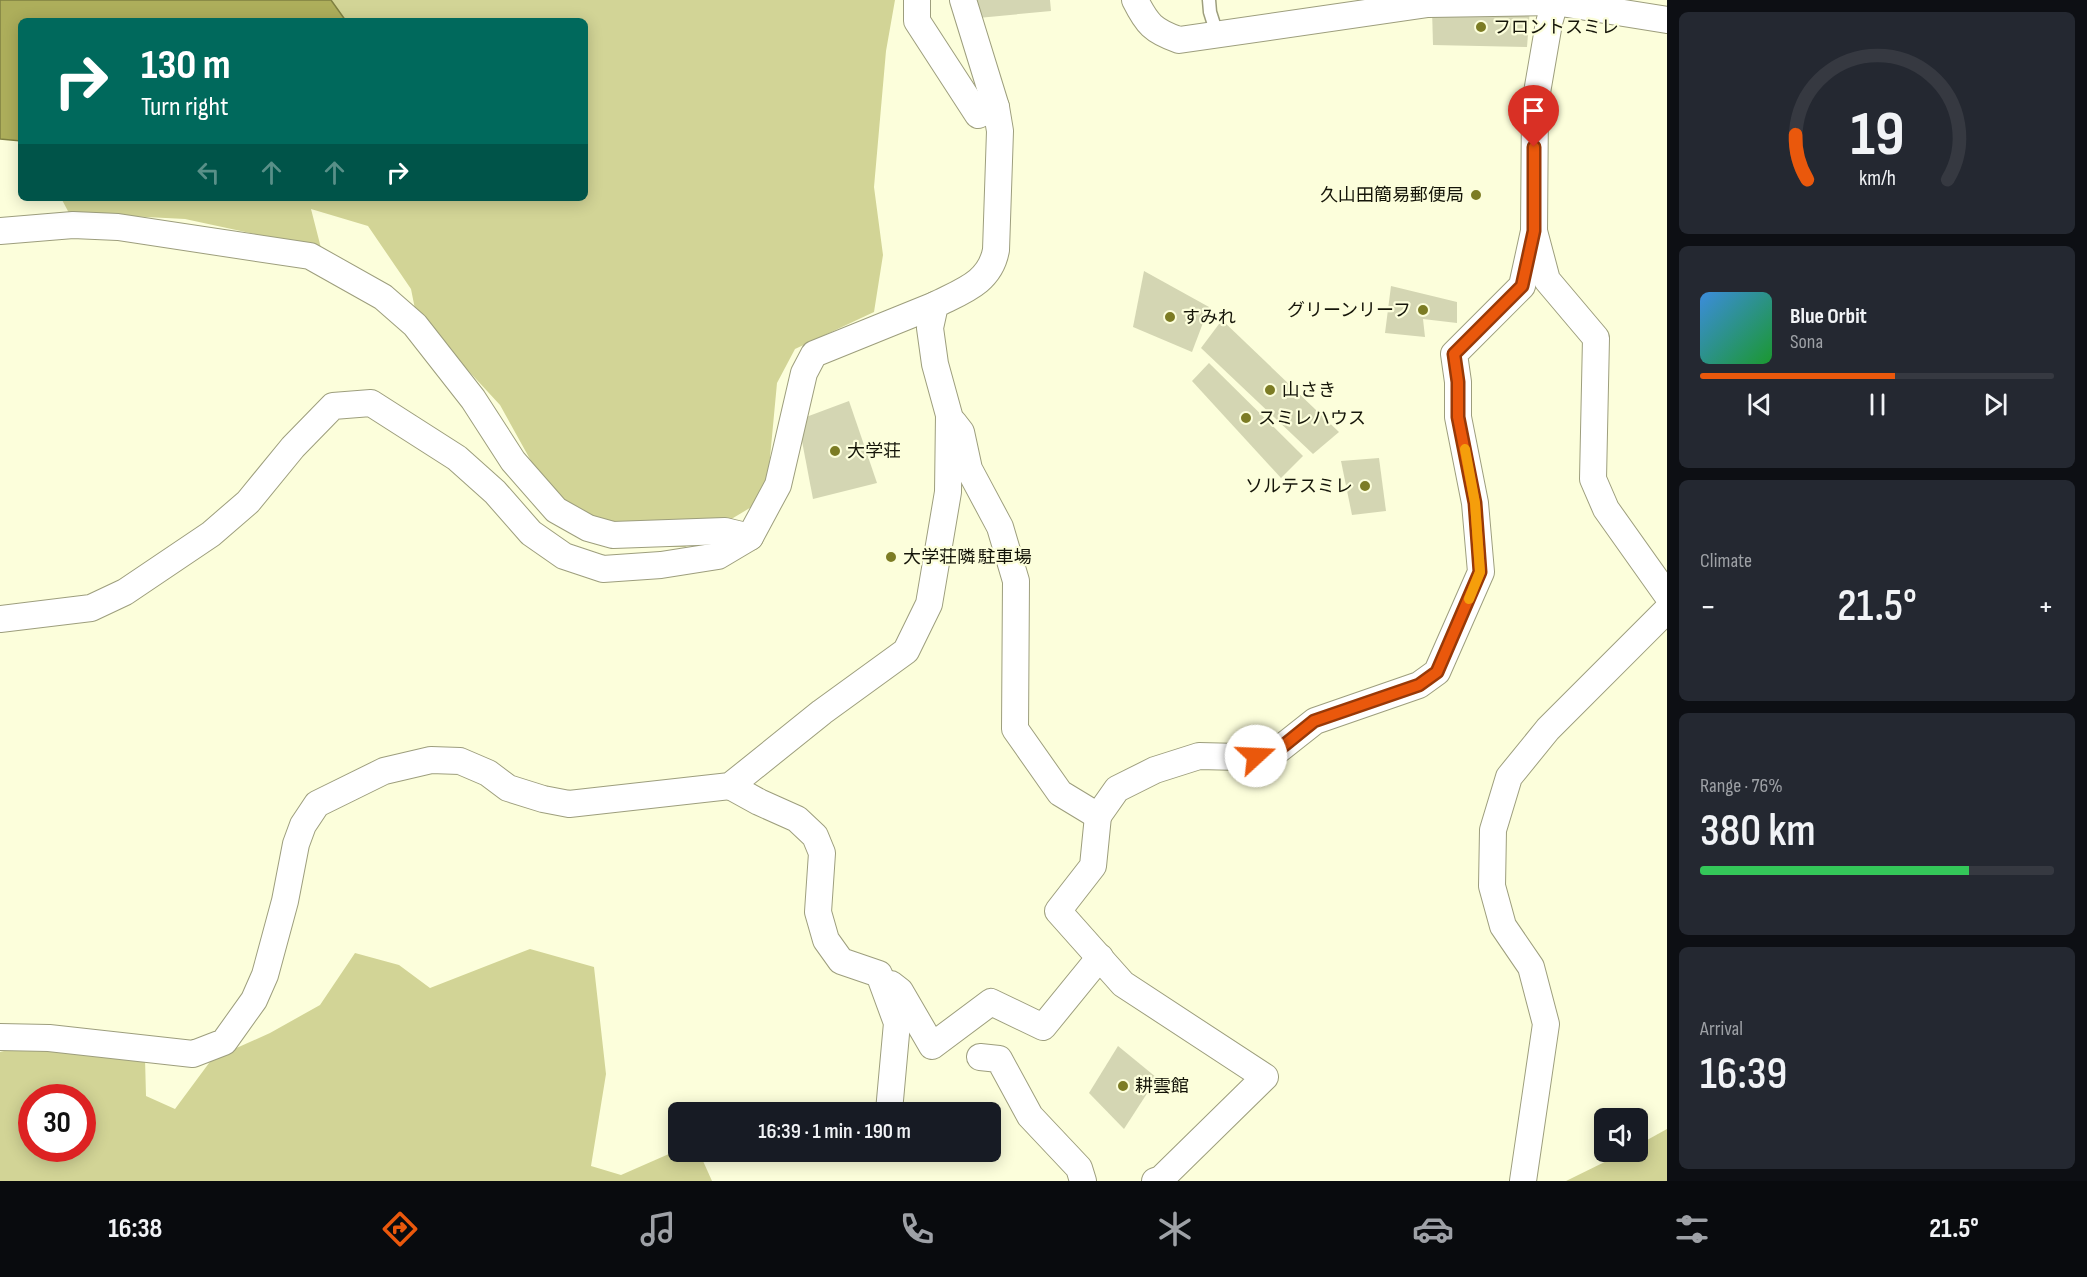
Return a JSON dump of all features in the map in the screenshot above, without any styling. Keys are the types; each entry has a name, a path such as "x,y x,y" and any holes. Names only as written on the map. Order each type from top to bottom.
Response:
{"street":[{"path":"899,0 917,11 978,115 996,106"},
{"path":"0,619 91,608 125,592 212,534 248,502 293,447 333,406 370,403 457,458 495,492 531,533 564,556 603,569 662,565 718,556 750,537 778,485 804,373 814,354 935,305 978,282 994,263 1000,131 996,106 963,0"},
{"path":"1135,0 1144,19 1162,34 1179,40 1428,4 1542,2 1667,20"},
{"path":"1155,1181 1161,1179 1266,1077 1124,984 1058,911 1093,866 1098,816 1117,789 1155,770 1199,756 1272,755 1314,721 1419,685 1437,672 1480,572 1475,503 1458,417 1458,382 1454,354 1522,286 1534,231 1535,104 1549,23 1542,2"},
{"path":"0,231 73,225 118,226 310,256 382,297 415,325 473,399 513,461 556,510 588,528 613,535 725,531 750,537"},
{"path":"1534,231 1547,280 1596,338 1593,479 1606,509 1667,595"},
{"path":"0,1038 49,1038 193,1054 224,1042 254,1000 265,975 285,901 296,844 303,825 317,804 384,771 431,760 460,761 488,773 508,788 543,800 569,804 730,786 822,712 906,651 929,604 948,492 949,416 935,364 930,328 935,305"},
{"path":"949,416 961,432 969,469 1000,527 1016,581 1015,729 1060,793 1098,816"},
{"path":"1523,1181 1546,1024 1531,967 1503,926 1492,886 1492,830 1509,777 1548,729 1667,610"},
{"path":"730,786 796,819 815,836 822,853 818,912 826,940 841,961 879,974 900,992 932,1046 991,1002 1044,1027 1100,957"},
{"path":"879,974 897,1023 890,1102"},
{"path":"980,1057 999,1059 1030,1116 1079,1168 1083,1181"}],"lane":[{"path":"1209,0 1217,34"}],"green space":[{"path":"331,0 895,0 886,51 874,187 883,255 874,312 795,349 777,383 769,468 758,503 685,547 620,547 586,537 541,479 500,405 416,314 411,289 368,226 311,209 321,248 185,219 69,213 63,201 588,201 588,18 318,18 336,8"},
{"path":"530,949 594,967 606,1074 591,1166 621,1175 668,1154 668,1162 703,1162 712,1181 0,1181 0,1052 32,1044 145,1058 146,1096 175,1109 212,1059 270,1033 320,1005 355,953 399,965 430,988"},
{"path":"1667,1129 1667,1181 1566,1181 1605,1162 1648,1162 1648,1139"}],"shaded area":[{"path":"0,0 331,0 344,18 18,18 18,141 0,139"}],"building":[{"path":"976,0 1050,0 1051,11 978,18"},
{"name":"フロントスミレ","path":"1530,8 1527,47 1433,45 1432,9"},
{"name":"すみれ","path":"1144,271 1209,307 1192,352 1133,327"},
{"name":"グリーンリーフ","path":"1391,286 1457,302 1457,323 1423,319 1425,337 1385,333"},
{"name":"山さき","path":"1222,320 1339,432 1313,454 1201,348"},
{"name":"スミレハウス","path":"1209,363 1303,456 1281,478 1192,381"},
{"name":"大学荘","path":"849,401 877,483 813,499 798,420"},
{"name":"ソルテスミレ","path":"1379,458 1386,511 1352,515 1341,461"},
{"name":"耕雲館","path":"1118,1046 1157,1078 1124,1129 1089,1093"}],"slow traffic":[{"path":"1465,449 1475,503 1480,572 1469,599"}],"place":[{"name":"フロントスミレ","path":"1481,27"},
{"name":"久山田簡易郵便局","path":"1476,195"},
{"name":"グリーンリーフ","path":"1423,310"},
{"name":"すみれ","path":"1170,317"},
{"name":"山さき","path":"1270,390"},
{"name":"スミレハウス","path":"1246,418"},
{"name":"大学荘","path":"835,451"},
{"name":"ソルテスミレ","path":"1365,486"},
{"name":"大学荘隣 駐車場","path":"891,557"},
{"name":"耕雲館","path":"1123,1086"}],"route":[{"path":"1256,756 1272,755 1314,721 1419,685 1437,672 1480,572 1475,503 1458,417 1458,382 1454,354 1522,286 1534,231 1534,147"}]}
